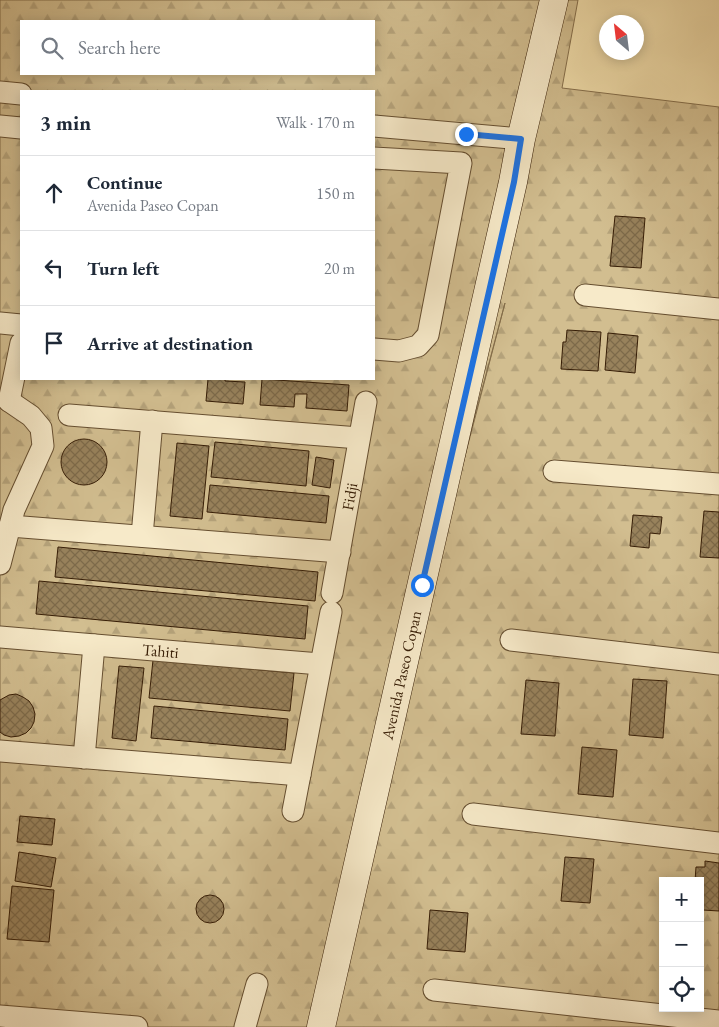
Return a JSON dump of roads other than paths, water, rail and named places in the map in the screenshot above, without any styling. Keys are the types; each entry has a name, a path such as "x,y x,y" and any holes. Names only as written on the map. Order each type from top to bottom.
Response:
{"main road":[{"name":"Avenida Paseo Copan","path":"321,1027 554,0"}],"street":[{"path":"0,92 20,94"},
{"path":"0,126 20,128"},
{"path":"375,126 521,139"},
{"path":"375,158 461,163 428,335 418,346 399,351 375,349"},
{"path":"585,295 719,309"},
{"path":"0,323 20,324"},
{"path":"0,564 14,510 43,446 40,428 30,416 5,403 20,347"},
{"name":"Fidji","path":"293,811 332,603 366,402"},
{"path":"69,415 359,438"},
{"path":"142,536 152,421"},
{"path":"554,471 719,484"},
{"path":"10,526 340,552"},
{"name":"Tahiti","path":"0,637 320,664"},
{"path":"511,640 719,664"},
{"path":"84,758 94,645"},
{"path":"0,751 300,775"},
{"path":"473,814 719,843"},
{"path":"245,1027 257,984"},
{"path":"434,990 719,1021"},
{"path":"5,1020 137,1027"}]}
